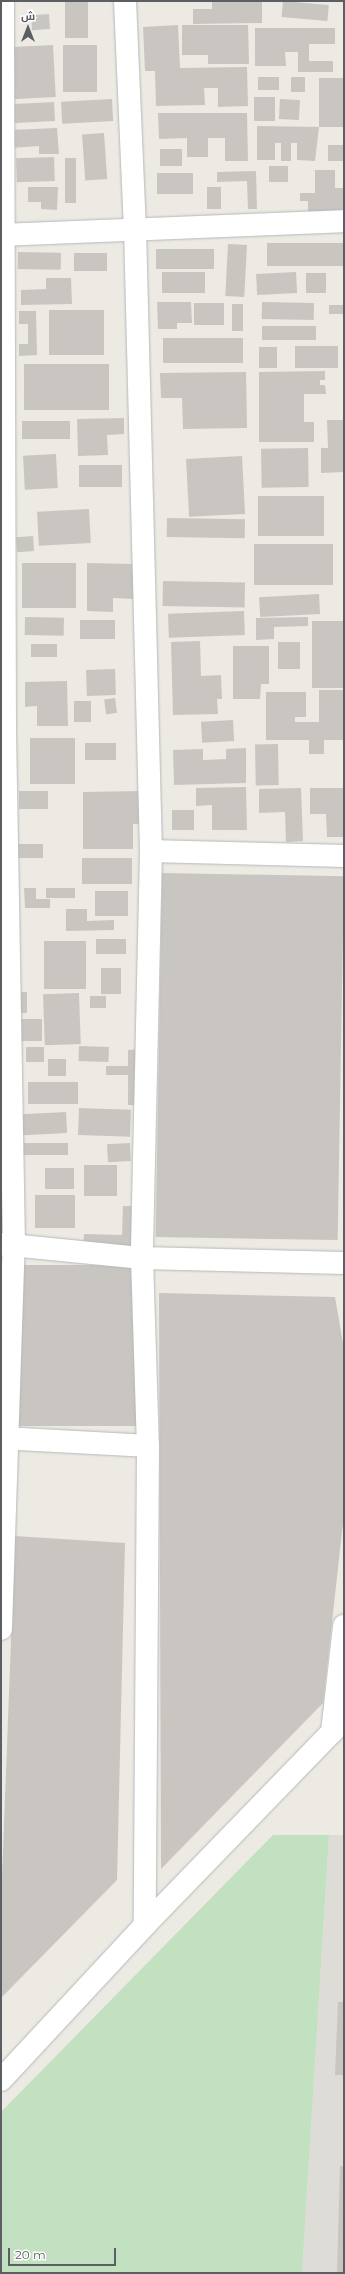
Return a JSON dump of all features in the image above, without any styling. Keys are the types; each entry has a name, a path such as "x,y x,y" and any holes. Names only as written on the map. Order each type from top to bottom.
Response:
{"street":[{"path":"1,1629 8,1244 2,235 3,1"},
{"path":"125,1 135,229 151,851 142,1258 148,1446 145,1925"},
{"path":"2,235 344,221"},
{"path":"151,851 344,856"},
{"path":"8,1244 142,1258 344,1263"},
{"path":"5,1438 148,1446"},
{"path":"1,2080 145,1925 338,1726 344,1626"}],"shaded area":[{"path":"329,1835 344,1835 344,2273 302,2273"}],"green space":[{"path":"273,1835 329,1835 302,2273 1,2273 1,2112"}],"building":[{"path":"65,1 88,1 88,38 65,38"},
{"path":"212,1 262,1 262,23 193,24 193,9 212,9"},
{"path":"283,1 329,5 327,21 282,17"},
{"path":"49,14 50,29 32,30 31,15"},
{"path":"178,25 180,68 247,67 248,106 218,107 218,88 204,88 205,105 156,106 155,71 145,71 143,27"},
{"path":"182,25 248,25 249,64 208,64 208,55 182,55"},
{"path":"255,28 335,28 335,44 309,44 309,61 333,61 333,72 298,72 298,52 285,52 286,66 255,66"},
{"path":"53,45 56,97 12,99 9,47"},
{"path":"63,45 97,45 97,92 63,92"},
{"path":"258,77 279,77 279,90 258,90"},
{"path":"291,77 305,77 305,92 291,92"},
{"path":"319,78 344,78 344,127 319,127"},
{"path":"254,97 275,97 275,121 254,121"},
{"path":"112,99 113,121 62,124 61,102"},
{"path":"280,99 300,100 299,120 279,119"},
{"path":"54,102 55,121 10,123 9,104"},
{"path":"158,113 247,113 248,161 225,161 225,138 208,138 208,157 187,157 187,138 159,139"},
{"path":"257,126 319,127 315,161 297,160 297,143 291,143 291,161 281,161 281,143 275,143 275,160 257,160"},
{"path":"57,128 59,154 39,154 39,146 11,148 10,130"},
{"path":"104,133 107,179 85,180 82,135"},
{"path":"328,145 344,145 344,161 328,161"},
{"path":"160,149 182,149 182,166 160,166"},
{"path":"54,157 55,181 17,182 16,158"},
{"path":"65,158 76,158 76,203 65,203"},
{"path":"269,166 288,166 288,182 269,182"},
{"path":"315,170 335,170 335,188 344,188 344,212 308,212 308,201 300,201 300,193 315,193"},
{"path":"256,171 257,209 248,209 247,181 217,182 217,172"},
{"path":"157,173 193,173 193,194 157,194"},
{"path":"28,187 58,187 57,210 41,209 41,202 28,202"},
{"path":"207,187 221,187 221,209 207,209"},
{"path":"267,243 344,243 344,266 267,266"},
{"path":"228,244 247,245 244,297 225,296"},
{"path":"156,249 214,249 214,269 156,269"},
{"path":"18,252 61,253 61,270 18,269"},
{"path":"74,253 107,253 107,271 74,271"},
{"path":"162,272 205,272 205,293 162,293"},
{"path":"296,272 297,293 257,295 256,274"},
{"path":"306,273 326,273 326,293 306,293"},
{"path":"46,278 71,278 72,304 21,305 21,290 46,289"},
{"path":"157,302 191,302 192,323 177,323 177,329 158,329"},
{"path":"262,302 314,303 314,320 262,319"},
{"path":"194,303 224,303 224,325 194,325"},
{"path":"232,304 243,304 243,331 232,331"},
{"path":"329,305 344,305 344,314 329,314"},
{"path":"49,310 104,310 104,355 49,355"},
{"path":"19,311 36,311 37,355 19,356 19,344 28,344 28,324 19,324"},
{"path":"262,326 316,326 316,340 262,340"},
{"path":"163,338 243,338 243,363 163,363"},
{"path":"295,346 338,346 338,368 295,368"},
{"path":"259,347 277,347 277,368 259,368"},
{"path":"24,364 109,364 109,410 24,410"},
{"path":"325,371 325,380 320,380 320,385 325,385 326,394 304,394 304,422 314,422 314,442 259,442 259,372"},
{"path":"246,372 247,428 183,429 182,398 161,398 160,373"},
{"path":"124,418 124,434 107,435 108,455 78,456 77,419"},
{"path":"327,420 344,420 344,472 321,473 321,448 328,448"},
{"path":"22,421 70,421 70,439 22,439"},
{"path":"308,448 309,487 262,488 261,449"},
{"path":"56,454 58,488 25,490 23,456"},
{"path":"242,456 245,514 189,517 186,459"},
{"path":"79,465 122,465 122,487 79,487"},
{"path":"258,496 324,496 324,536 258,536"},
{"path":"89,509 91,543 39,546 37,512"},
{"path":"167,518 245,519 245,538 167,537"},
{"path":"33,536 34,551 17,552 16,537"},
{"path":"254,544 333,544 333,585 254,585"},
{"path":"22,563 76,563 76,608 22,608"},
{"path":"87,563 134,564 134,599 113,598 113,612 87,611"},
{"path":"163,581 245,582 245,607 163,606"},
{"path":"319,594 320,614 260,617 259,597"},
{"path":"244,611 245,635 169,638 168,614"},
{"path":"25,617 64,618 64,636 25,635"},
{"path":"308,617 308,626 274,627 274,639 256,640 256,618"},
{"path":"80,620 115,620 115,639 80,639"},
{"path":"312,621 344,621 344,688 312,688"},
{"path":"200,641 201,676 221,675 222,699 217,699 218,714 173,715 171,642"},
{"path":"278,642 300,642 300,669 278,669"},
{"path":"31,644 57,644 57,657 31,657"},
{"path":"233,646 269,646 269,684 261,684 260,699 233,699"},
{"path":"115,669 116,695 87,696 86,670"},
{"path":"67,681 68,726 37,726 37,706 25,707 25,682"},
{"path":"319,690 344,690 344,740 324,740 324,754 309,754 309,740 266,740 266,692 306,692 306,717 295,717 295,722 319,722"},
{"path":"115,698 117,713 106,714 104,700"},
{"path":"74,701 91,701 91,722 74,722"},
{"path":"233,720 234,741 202,743 201,722"},
{"path":"30,738 75,738 75,784 30,784"},
{"path":"85,743 116,743 116,760 85,760"},
{"path":"255,744 278,744 279,785 256,785"},
{"path":"246,748 246,783 174,785 173,750 203,749 203,760 226,759 226,749"},
{"path":"246,787 247,830 212,830 212,805 196,806 196,788"},
{"path":"301,788 303,841 286,842 285,812 259,813 259,789"},
{"path":"310,788 344,788 344,837 327,837 326,814 310,814"},
{"path":"19,791 48,791 48,809 19,809"},
{"path":"142,791 142,824 133,824 133,849 83,849 83,792"},
{"path":"172,810 194,810 194,830 172,830"},
{"path":"17,844 43,844 43,858 17,858"},
{"path":"82,858 132,858 132,884 82,884"},
{"path":"162,873 344,876 338,1240 156,1237"},
{"path":"24,888 36,888 36,899 50,899 50,908 25,908"},
{"path":"46,888 75,888 75,898 46,898"},
{"path":"95,891 128,891 128,916 95,916"},
{"path":"66,909 87,909 87,921 114,920 114,930 66,931"},
{"path":"96,939 126,939 126,954 96,954"},
{"path":"44,941 86,941 86,989 44,989"},
{"path":"101,968 121,968 121,994 101,994"},
{"path":"16,992 27,992 27,1013 16,1013"},
{"path":"79,993 81,1044 45,1045 43,994"},
{"path":"90,996 106,996 106,1008 90,1008"},
{"path":"19,1019 42,1019 42,1041 19,1041"},
{"path":"79,1046 109,1047 108,1062 78,1061"},
{"path":"26,1047 44,1047 44,1062 26,1062"},
{"path":"141,1049 141,1105 128,1105 128,1075 106,1075 106,1066 128,1066 128,1050"},
{"path":"48,1059 66,1059 66,1076 48,1076"},
{"path":"28,1082 78,1082 78,1104 28,1104"},
{"path":"79,1108 131,1110 130,1137 78,1135"},
{"path":"66,1112 67,1133 18,1136 17,1115"},
{"path":"19,1143 68,1143 68,1155 19,1155"},
{"path":"130,1143 131,1161 108,1162 107,1144"},
{"path":"84,1165 117,1165 117,1196 84,1196"},
{"path":"45,1168 74,1168 74,1189 45,1189"},
{"path":"35,1195 75,1195 75,1228 35,1228"},
{"path":"123,1206 138,1206 137,1249 83,1248 84,1234 122,1235"},
{"path":"9,1265 138,1265 138,1426 9,1426"},
{"path":"159,1293 335,1297 344,1349 344,1514 323,1703 161,1869"},
{"path":"15,1536 125,1543 117,1880 1,1998 1,1903"},
{"path":"338,2002 344,2002 344,2075 335,2075"},
{"path":"340,2166 344,2166 344,2273 337,2273"}]}
